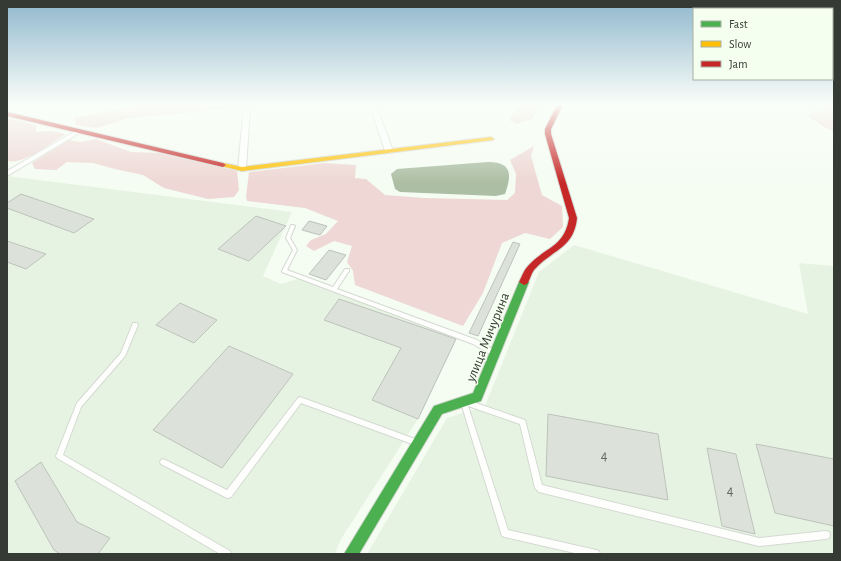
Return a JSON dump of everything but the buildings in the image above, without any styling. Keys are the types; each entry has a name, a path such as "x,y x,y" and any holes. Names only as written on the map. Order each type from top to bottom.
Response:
{"street":[{"path":"7,174 79,131"},
{"path":"80,131 242,169 389,152 492,138"},
{"path":"242,169 245,131"},
{"path":"382,131 389,152"},
{"name":"улица Мичурина","path":"351,554 438,410 477,397 530,268 568,238 573,229 573,218 548,131"}],"lane":[{"path":"293,226 288,238 295,250 284,270 475,342 495,353"},
{"path":"334,289 347,270"},
{"path":"135,325 123,354 78,405 59,456 227,554"},
{"path":"163,462 228,494 300,400 418,443"},
{"path":"464,402 523,422 539,488 759,542 826,535"},
{"path":"464,402 505,533 596,554"}],"shaded area":[{"path":"7,131 53,131 66,134 28,157 20,160 7,160"},
{"path":"96,139 131,152 159,153 237,171 239,190 234,197 208,199 164,188 143,175 93,163 67,162 56,170 35,169 32,163 69,140 80,142"},
{"path":"534,146 531,156 542,195 562,206 563,227 550,239 525,233 502,243 483,293 463,326 355,285 353,271 347,262 352,246 334,241 314,251 306,246 311,240 326,234 338,221 305,208 247,201 246,197 249,172 324,163 356,165 355,178 366,179 385,195 424,198 507,200 515,193 516,174 510,160"},
{"path":"488,162 502,164 506,167 509,181 505,194 496,196 400,192 395,189 391,174 397,169"},
{"path":"7,176 292,212 263,276 281,284 301,278 456,339 418,419 341,539 335,554 7,554"},
{"path":"574,245 808,314 799,263 834,266 834,554 367,554 447,418 485,406 539,272"}],"traffic: fast":[{"path":"351,554 438,410 477,397 524,282"}],"traffic: slow":[{"path":"223,165 242,169 491,139"}],"traffic: jam":[{"path":"80,131 223,165"},
{"path":"524,282 531,268 564,242 572,228 573,218 548,131"}]}
